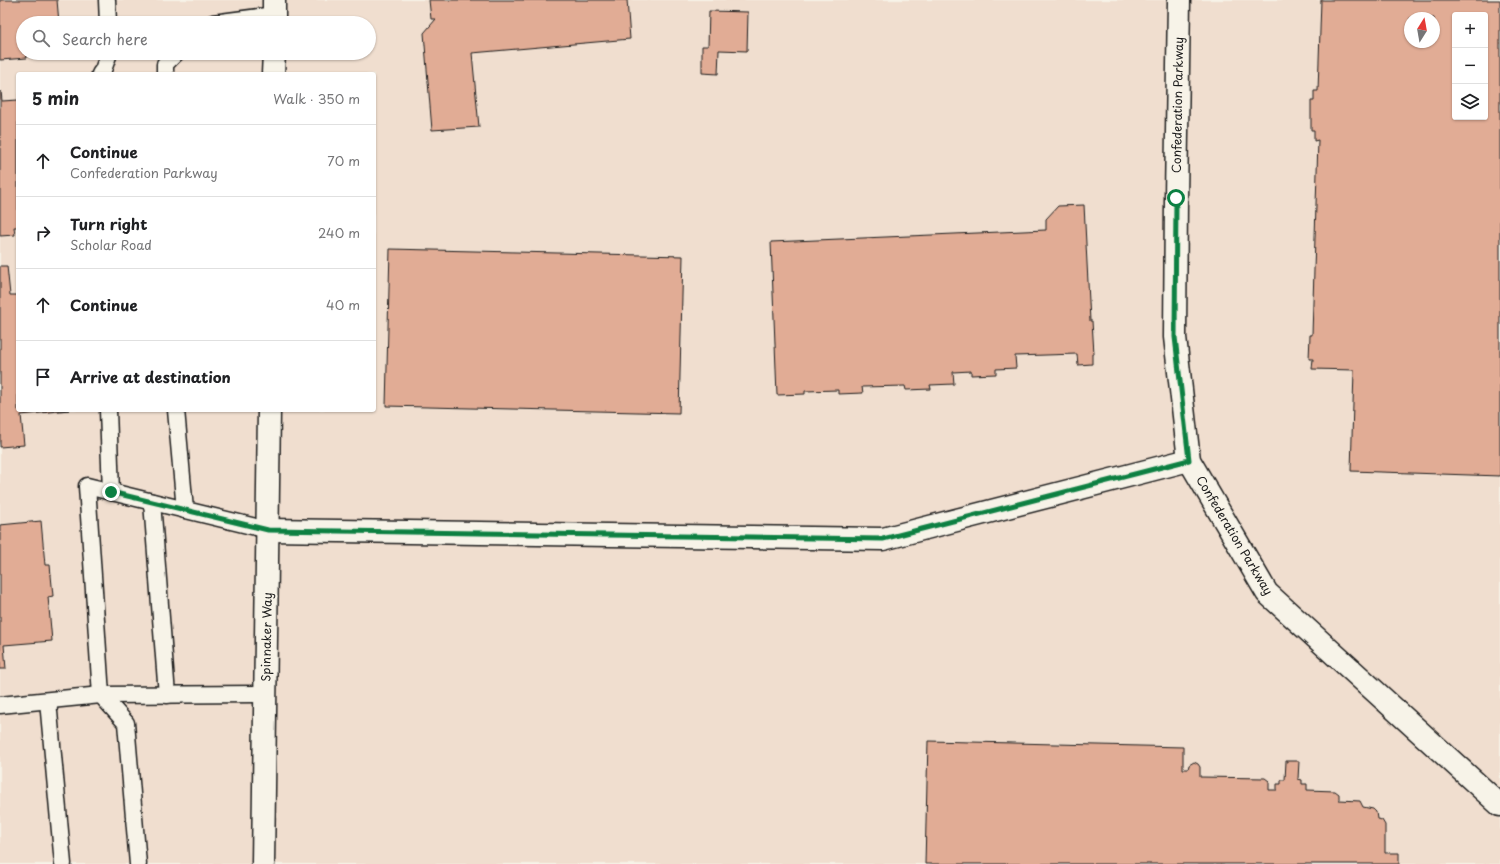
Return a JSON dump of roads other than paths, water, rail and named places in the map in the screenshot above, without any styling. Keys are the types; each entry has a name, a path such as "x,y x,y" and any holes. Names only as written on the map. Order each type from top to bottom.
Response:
{"street":[{"name":"Confederation Parkway","path":"1179,0 1175,337 1189,460 1267,593 1500,805"},
{"path":"273,72 274,60"},
{"name":"Spinnaker Way","path":"263,864 269,412"},
{"path":"268,530 883,539 1189,460"}],"lane":[{"path":"107,0 108,16"},
{"path":"256,16 274,13"},
{"path":"102,72 106,60"},
{"path":"165,72 165,64 169,60"},
{"path":"108,412 111,492"},
{"path":"176,412 185,510"},
{"path":"138,864 126,723 101,695 87,486 268,530"},
{"path":"152,502 167,694"},
{"path":"0,706 101,695 265,694"},
{"path":"48,700 63,864"}]}
